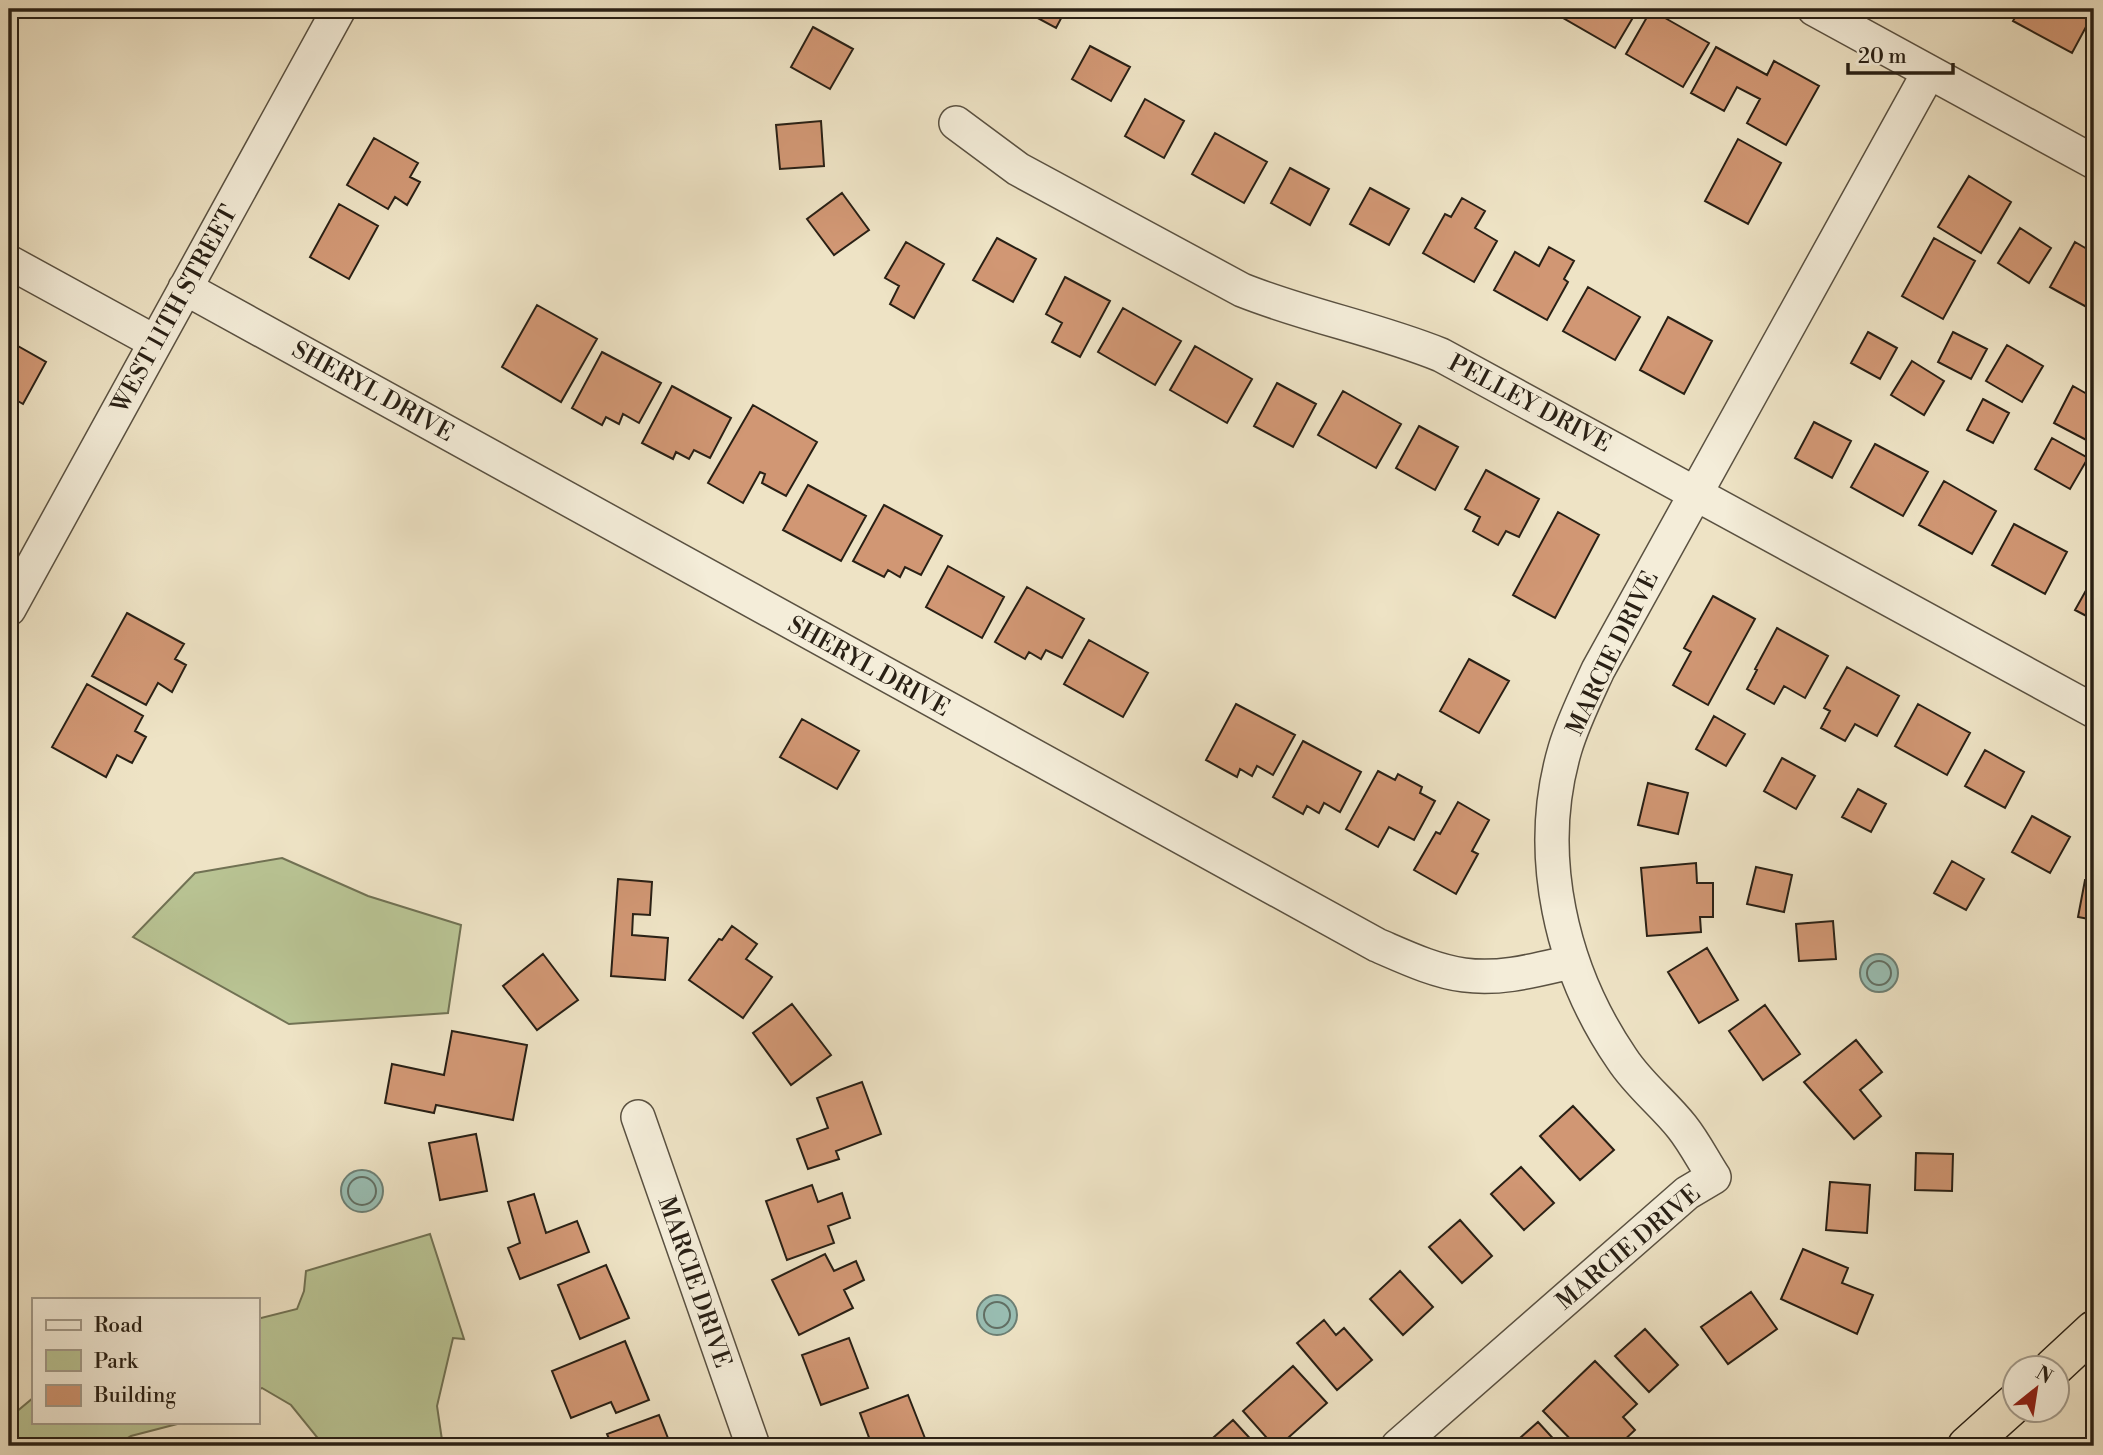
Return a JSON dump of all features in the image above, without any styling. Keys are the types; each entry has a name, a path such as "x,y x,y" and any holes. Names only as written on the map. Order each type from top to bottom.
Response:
{"highway":[{"path":"2067,1354 2094,1330"},
{"path":"1967,1446 2002,1414"}],"street":[{"name":"WEST 11TH STREET","path":"9,609 339,9"},
{"path":"1814,9 2094,162"},
{"name":"MARCIE DRIVE","path":"1398,1446 1687,1193 1713,1177 1684,1129 1640,1084 1622,1060 1606,1034 1571,962 1554,882 1552,839 1555,796 1565,749 1598,670 1929,72"},
{"name":"PELLEY DRIVE","path":"956,123 1018,169 1242,290 1277,304 1406,340 1441,355 2094,712"},
{"path":"9,262 155,342"},
{"name":"SHERYL DRIVE","path":"185,288 1377,946 1462,975 1504,976 1571,962"},
{"name":"MARCIE DRIVE","path":"638,1117 753,1446"}],"green space":[{"path":"282,858 368,896 461,925 448,1013 289,1024 133,937 195,873"},
{"path":"430,1234 464,1339 453,1338 437,1406 442,1440 437,1446 321,1446 321,1442 291,1405 262,1388 259,1389 259,1318 297,1309 304,1291 306,1271"},
{"path":"32,1399 32,1424 177,1424 131,1436 115,1446 9,1446 9,1418"}],"water":[{"path":"1879,954 1893,959 1898,973 1893,987 1879,992 1865,987 1860,973 1865,959"},
{"path":"362,1170 377,1176 383,1191 377,1206 362,1212 347,1206 341,1191 347,1176"},
{"path":"997,1295 1005,1296 1011,1301 1016,1307 1016,1323 1011,1329 1005,1334 997,1335 989,1334 983,1329 978,1323 977,1315 978,1307 983,1301 989,1296"}],"building":[{"path":"1021,9 1066,9 1056,28"},
{"path":"1561,9 1638,9 1615,48 1558,15"},
{"path":"2020,9 2094,9 2094,12 2072,53 2013,21"},
{"path":"1651,10 1709,43 1683,87 1626,54"},
{"path":"813,27 853,49 830,89 791,67"},
{"path":"1090,46 1130,67 1111,101 1072,79"},
{"path":"1716,47 1767,75 1774,61 1819,86 1786,145 1747,123 1760,99 1737,87 1724,111 1691,93"},
{"path":"1145,99 1184,121 1164,158 1125,136"},
{"path":"821,121 824,166 780,169 776,125"},
{"path":"1215,133 1267,162 1244,203 1192,174"},
{"path":"374,138 418,163 410,177 420,182 407,205 395,197 388,209 347,185"},
{"path":"1738,139 1781,163 1748,224 1705,201"},
{"path":"1290,168 1329,189 1310,225 1271,203"},
{"path":"1969,176 2011,202 1981,253 1938,227"},
{"path":"1370,188 1409,209 1389,245 1350,224"},
{"path":"842,193 869,230 834,255 807,219"},
{"path":"1462,198 1485,211 1475,228 1497,241 1474,282 1423,253 1445,214 1451,217"},
{"path":"339,204 378,226 349,279 310,257"},
{"path":"2020,228 2051,248 2029,283 1998,263"},
{"path":"997,238 1036,259 1013,302 973,280"},
{"path":"1934,238 1975,261 1943,319 1902,296"},
{"path":"906,242 944,264 914,318 890,304 899,286 885,278"},
{"path":"2075,242 2094,253 2094,311 2050,287"},
{"path":"1549,247 1574,261 1564,279 1568,282 1547,320 1494,290 1515,252 1539,266"},
{"path":"1065,277 1110,301 1080,357 1052,342 1062,323 1046,314"},
{"path":"1588,287 1640,317 1615,360 1563,331"},
{"path":"537,305 597,339 561,402 502,367"},
{"path":"1123,308 1181,341 1155,385 1098,352"},
{"path":"1668,317 1712,341 1684,394 1640,370"},
{"path":"1868,332 1897,348 1880,379 1851,363"},
{"path":"1953,332 1987,349 1971,379 1938,362"},
{"path":"9,341 46,362 23,404 9,396"},
{"path":"2007,345 2043,366 2022,402 1986,381"},
{"path":"1195,346 1252,379 1227,423 1170,390"},
{"path":"602,352 661,383 639,423 623,414 619,424 606,417 602,425 572,408"},
{"path":"1912,361 1944,381 1924,415 1891,395"},
{"path":"1277,383 1316,404 1293,447 1254,426"},
{"path":"672,386 731,418 710,458 694,450 689,459 676,452 673,459 642,443"},
{"path":"2073,386 2094,398 2094,444 2054,423"},
{"path":"1343,391 1401,424 1376,468 1318,435"},
{"path":"1983,399 2009,413 1993,443 1967,430"},
{"path":"753,405 817,442 786,496 762,483 765,474 760,472 743,503 708,483"},
{"path":"1814,422 1851,441 1832,478 1795,458"},
{"path":"1419,426 1458,447 1435,490 1396,468"},
{"path":"2052,438 2088,458 2070,489 2035,469"},
{"path":"1875,444 1928,472 1903,516 1851,487"},
{"path":"1486,470 1539,499 1519,537 1506,531 1498,545 1473,531 1480,517 1465,509"},
{"path":"1944,481 1996,511 1972,554 1919,525"},
{"path":"808,485 866,516 841,561 783,530"},
{"path":"884,505 942,536 921,575 905,567 900,577 888,570 884,577 853,561"},
{"path":"1558,512 1599,535 1555,618 1513,595"},
{"path":"2014,524 2067,552 2045,594 1992,565"},
{"path":"948,566 1004,597 982,638 926,607"},
{"path":"2094,576 2094,620 2075,610"},
{"path":"1027,587 1084,619 1062,658 1046,650 1041,659 1029,652 1025,659 995,642"},
{"path":"1713,596 1755,619 1708,705 1673,685 1691,652 1684,648"},
{"path":"127,613 184,644 175,659 186,665 172,692 158,683 146,705 92,676"},
{"path":"1777,628 1828,656 1805,698 1784,686 1774,704 1747,689"},
{"path":"1089,640 1148,673 1123,717 1064,684"},
{"path":"1469,659 1509,681 1479,733 1440,711"},
{"path":"1847,667 1899,696 1877,736 1855,724 1845,741 1821,728 1830,711 1824,708"},
{"path":"87,684 143,716 135,731 146,737 132,763 117,755 106,777 52,747"},
{"path":"1236,704 1295,735 1273,775 1257,766 1252,776 1240,769 1237,777 1206,760"},
{"path":"1918,704 1970,733 1947,775 1895,746"},
{"path":"1714,716 1745,734 1726,766 1696,749"},
{"path":"802,719 859,751 837,789 780,757"},
{"path":"1303,741 1361,772 1340,812 1324,803 1319,813 1307,806 1303,814 1273,797"},
{"path":"1985,750 2024,772 2005,808 1965,786"},
{"path":"1782,758 1815,776 1796,809 1764,791"},
{"path":"1378,771 1395,780 1398,774 1422,787 1420,793 1435,801 1414,840 1389,827 1378,847 1346,829"},
{"path":"1648,783 1688,793 1678,834 1638,825"},
{"path":"1858,789 1886,804 1871,832 1842,817"},
{"path":"1458,802 1489,820 1472,851 1478,854 1456,894 1414,870 1436,832 1440,834"},
{"path":"2032,816 2070,837 2050,873 2012,852"},
{"path":"1952,861 1984,879 1966,910 1934,893"},
{"path":"1696,863 1697,883 1713,883 1713,917 1700,917 1701,932 1647,936 1641,868"},
{"path":"1756,867 1792,875 1784,912 1747,904"},
{"path":"618,879 652,882 650,915 633,914 632,935 668,938 665,980 611,976"},
{"path":"2085,880 2094,881 2094,920 2078,917"},
{"path":"1833,921 1836,959 1799,961 1796,924"},
{"path":"732,926 757,944 746,959 772,977 743,1018 689,980"},
{"path":"1707,948 1738,1000 1699,1023 1668,972"},
{"path":"543,954 578,1000 537,1030 503,986"},
{"path":"792,1004 831,1055 791,1085 753,1033"},
{"path":"1765,1005 1800,1054 1763,1080 1729,1031"},
{"path":"452,1031 527,1045 513,1120 436,1105 434,1113 385,1103 392,1064 444,1075"},
{"path":"1856,1040 1882,1072 1860,1090 1881,1116 1854,1139 1804,1082"},
{"path":"862,1082 881,1134 836,1151 839,1159 808,1169 797,1139 828,1128 817,1098"},
{"path":"1573,1106 1614,1150 1580,1180 1540,1136"},
{"path":"476,1134 487,1191 440,1200 429,1143"},
{"path":"1916,1153 1953,1154 1952,1191 1915,1190"},
{"path":"1521,1167 1554,1203 1524,1230 1491,1194"},
{"path":"1830,1182 1870,1185 1867,1233 1826,1230"},
{"path":"812,1185 818,1202 842,1193 850,1218 828,1226 834,1243 787,1260 766,1201"},
{"path":"534,1194 546,1233 577,1221 589,1252 520,1279 508,1248 520,1243 508,1202"},
{"path":"1460,1220 1492,1256 1462,1283 1429,1247"},
{"path":"1803,1249 1848,1268 1842,1283 1873,1295 1857,1334 1781,1299"},
{"path":"825,1254 834,1271 856,1261 864,1280 844,1290 853,1308 799,1335 772,1280"},
{"path":"606,1265 629,1318 580,1339 558,1285"},
{"path":"1400,1271 1433,1307 1403,1335 1370,1299"},
{"path":"1751,1292 1777,1329 1728,1364 1701,1327"},
{"path":"1324,1320 1336,1335 1344,1328 1372,1360 1337,1390 1297,1343"},
{"path":"1645,1329 1678,1365 1649,1392 1615,1356"},
{"path":"849,1338 868,1388 821,1405 802,1355"},
{"path":"625,1341 649,1400 616,1413 611,1402 571,1418 552,1371"},
{"path":"1595,1361 1637,1404 1623,1417 1635,1430 1618,1446 1577,1446 1543,1411"},
{"path":"1293,1366 1327,1403 1279,1446 1274,1446 1243,1411"},
{"path":"908,1395 928,1446 862,1446 871,1443 860,1413"},
{"path":"659,1415 671,1446 612,1446 607,1434"},
{"path":"1233,1420 1257,1446 1204,1446"},
{"path":"1538,1422 1560,1446 1511,1446"}]}
